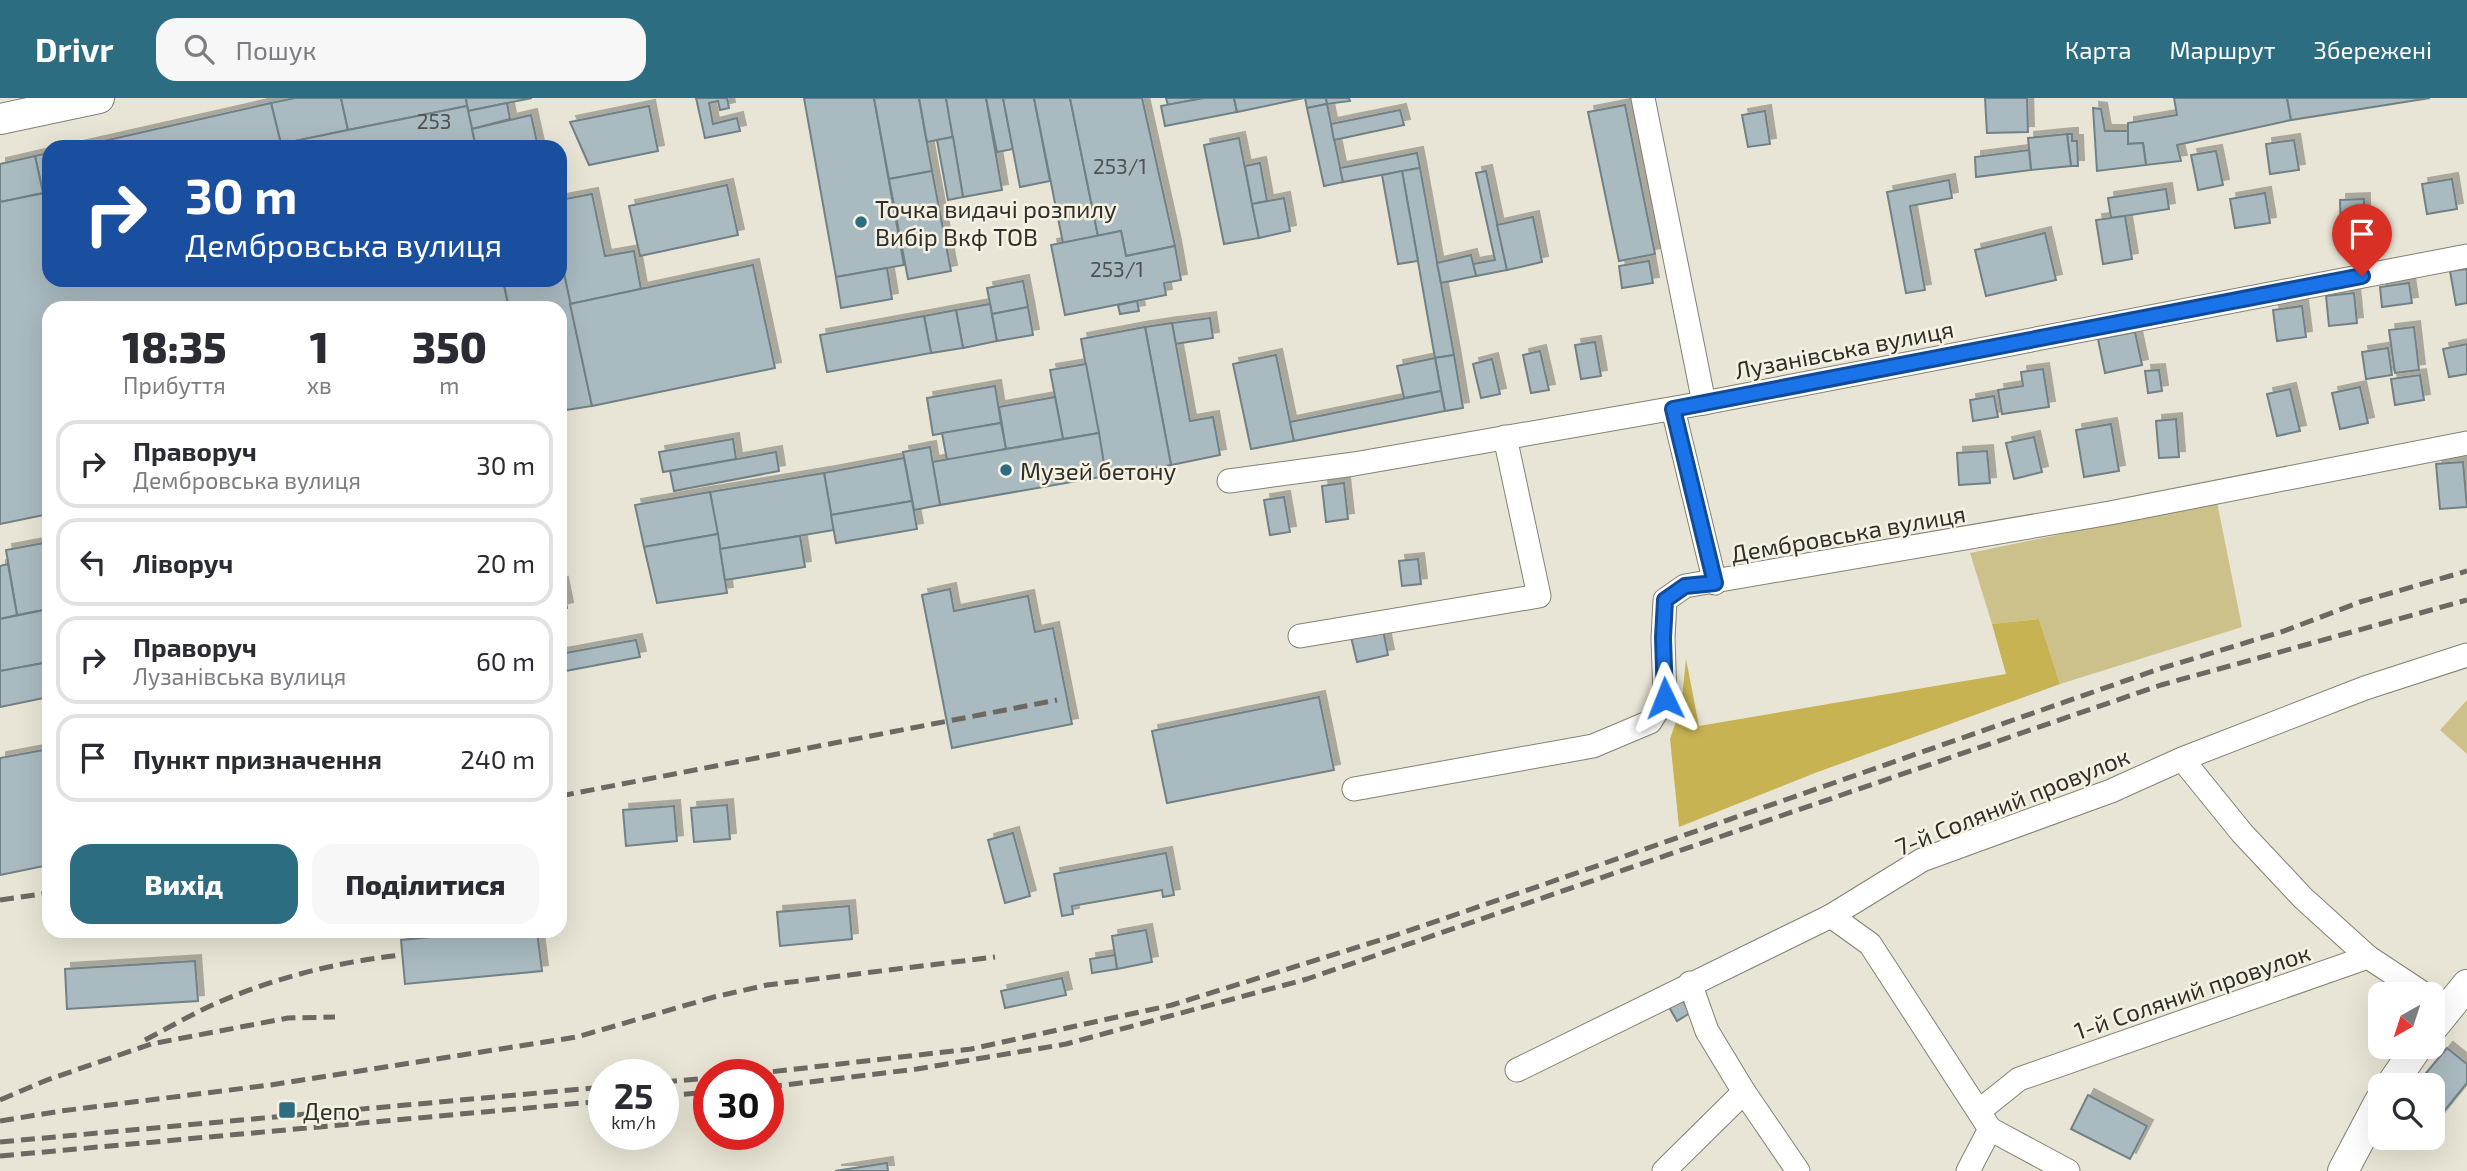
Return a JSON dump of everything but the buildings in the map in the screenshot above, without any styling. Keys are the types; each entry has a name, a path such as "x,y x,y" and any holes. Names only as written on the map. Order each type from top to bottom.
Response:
{"main road":[{"path":"0,119 99,98"},
{"path":"2445,1000 2467,985"},
{"path":"2343,1171 2368,1124"}],"street":[{"path":"1643,98 1704,403"},
{"name":"Лузанівська вулиця","path":"1229,481 1354,464 1673,409 2467,256"},
{"path":"1673,409 1715,583"},
{"path":"1300,636 1538,597 1505,437"},
{"name":"Дембровська вулиця","path":"1354,789 1572,751 1593,746 1650,722 1665,698 1665,600 1685,586 1715,583 2110,513 2467,443"},
{"name":"7-й Соляний провулок","path":"1517,1070 1830,916 1922,860 2111,791 2182,759 2365,688 2467,655"},
{"path":"2182,759 2242,833 2286,880 2368,957 2400,982"},
{"path":"1830,916 1870,944 1984,1120 2068,1171"},
{"name":"1-й Соляний провулок","path":"1968,1171 1984,1120 2019,1079 2368,957"},
{"path":"1690,984 1707,1031 1744,1092 1798,1171"},
{"path":"1664,1171 1744,1092"}],"shaded area":[{"path":"2217,502 2242,627 2060,684 2039,619 1992,624 1970,553"},
{"path":"2039,619 2060,684 1815,773 1679,827 1670,739 1681,707 1686,659 1699,726 2006,674 1992,624"},
{"path":"2467,700 2467,754 2440,730"}],"railway":[{"path":"784,1070 971,1049 1172,1005 1393,936 2156,670 2284,631 2360,602 2467,571"},
{"path":"784,1085 917,1069 1066,1044 1307,979 2161,685 2467,600"},
{"path":"567,795 1057,700"},
{"path":"0,900 42,894"},
{"path":"145,1040 208,1007 279,980 352,962 402,955"},
{"path":"0,1121 270,1085 577,1037 714,997 767,985 995,957"},
{"path":"0,1100 47,1080 151,1044 288,1018 335,1017"},
{"path":"679,1081 693,1079"},
{"path":"0,1142 588,1088"},
{"path":"679,1095 693,1093"},
{"path":"0,1156 588,1102"}],"place":[{"name":"Точка видачі розпилу Вибір Вкф ТОВ","path":"861,222"},
{"name":"Музей бетону","path":"1006,470"},
{"name":"Депо","path":"287,1110"}],"route":[{"path":"1665,698 1665,600 1685,586 1715,583 1673,409 2362,276"}]}
